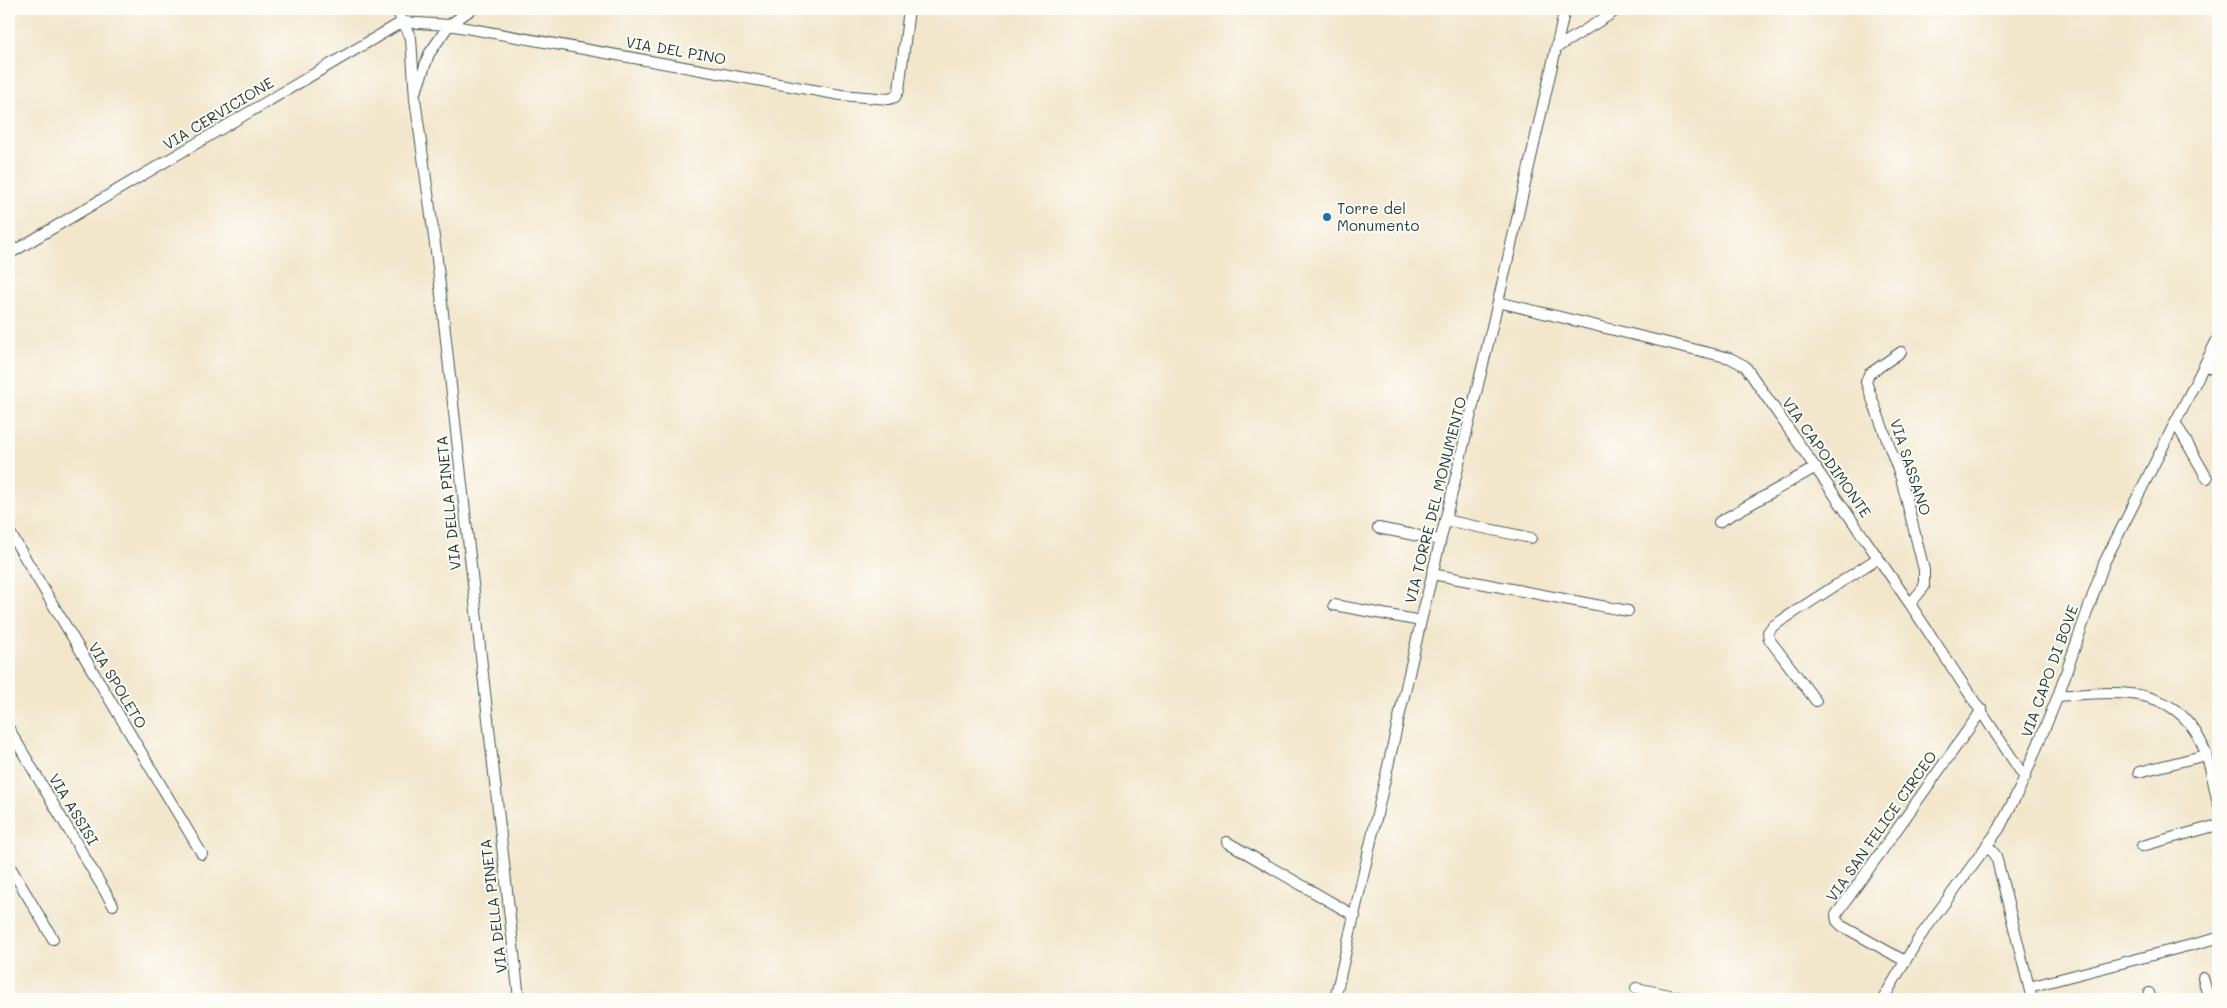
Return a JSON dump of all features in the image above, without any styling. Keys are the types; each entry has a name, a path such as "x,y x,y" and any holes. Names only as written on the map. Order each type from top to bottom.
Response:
{"street":[{"name":"VIA DELLA PINETA","path":"396,9 411,38 415,99 437,259 519,999"},
{"path":"415,99 427,59 449,25 472,9"},
{"name":"VIA DEL PINO","path":"449,25 846,96 882,99 897,95 909,9"},
{"name":"VIA TORRE DEL MONUMENTO","path":"1335,999 1356,916 1421,621 1498,302 1565,9"},
{"path":"1556,48 1619,9"},
{"path":"402,22 449,25"},
{"name":"VIA CERVICIONE","path":"9,254 402,22"},
{"name":"VIA CAPODIMONTE","path":"1498,302 1737,360 1754,377 1982,710 2025,778"},
{"name":"VIA CAPO DI BOVE","path":"1884,999 1905,961 2002,823 2025,778 2058,696 2104,563 2218,338"},
{"name":"VIA SASSANO","path":"1901,352 1869,374 1866,382 1901,478 1924,570 1924,587 1910,604"},
{"path":"2205,364 2218,373"},
{"path":"2175,422 2207,478"},
{"path":"1719,522 1816,467"},
{"path":"1445,520 1531,538"},
{"path":"1378,528 1440,540"},
{"name":"VIA SPOLETO","path":"9,531 202,854"},
{"path":"1816,701 1769,639 1768,632 1773,626 1878,558"},
{"path":"1432,574 1628,611"},
{"path":"1334,605 1421,621"},
{"path":"2058,696 2118,693 2156,698 2169,705 2185,720 2197,736 2206,755 2218,803"},
{"name":"VIA SAN FELICE CIRCEO","path":"1905,961 1842,926 1837,921 1836,915 1982,710"},
{"name":"VIA ASSISI","path":"9,729 113,905"},
{"path":"2139,772 2206,755"},
{"path":"2142,846 2218,825"},
{"path":"1227,842 1356,916"},
{"path":"1988,844 1996,856 2032,999"},
{"path":"9,865 53,940"},
{"path":"2029,987 2218,938"},
{"path":"2203,978 2209,999"},
{"path":"1636,988 1688,999"}],"place":[{"name":"Torre del Monumento","path":"1327,217"}]}
